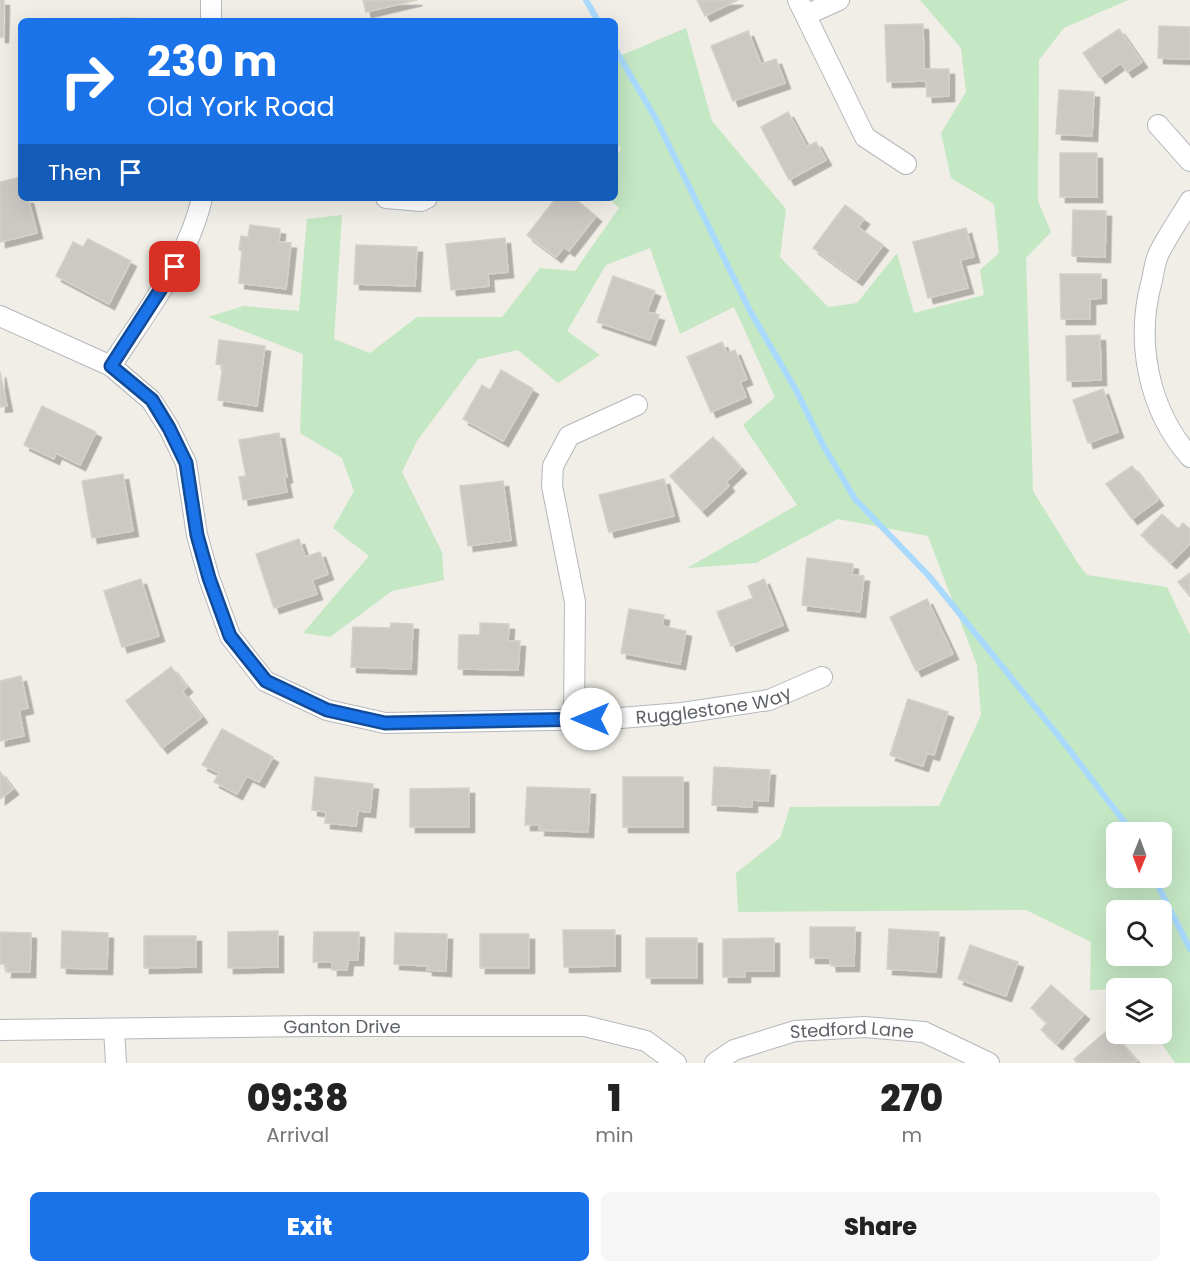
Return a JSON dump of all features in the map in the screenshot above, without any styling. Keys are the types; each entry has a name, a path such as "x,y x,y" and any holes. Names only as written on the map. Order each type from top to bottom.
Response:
{"street":[{"path":"211,0 211,18"},
{"path":"839,0 802,8 864,137 906,164"},
{"path":"1158,125 1190,161"},
{"path":"111,366 175,267 201,201"},
{"path":"1190,201 1158,254 1145,304 1144,354 1156,403 1182,448 1190,457"},
{"name":"Rugglestone Way","path":"0,316 111,366 152,400 186,463 197,535 209,578 230,636 266,681 327,710 385,723 608,719 682,713 769,700 822,677"},
{"path":"574,719 575,602 552,486 553,466 569,436 637,405"},
{"name":"Ganton Drive","path":"0,1030 312,1026 585,1026 646,1041 676,1063"},
{"name":"Stedford Lane","path":"715,1063 734,1050 795,1031 864,1027 924,1032 989,1063"},
{"path":"114,1029 116,1063"}],"green space":[{"path":"920,0 1128,0 1064,28 1039,60 1038,201 1051,232 1026,258 1033,491 1087,575 1167,587 1190,635 1190,1063 1175,1063 1162,1044 1172,1044 1172,978 1106,978 1106,990 1090,990 1091,942 1026,910 738,912 736,873 780,838 790,807 939,806 981,715 977,665 928,536 838,519 756,563 687,568 797,505 743,425 775,397 734,307 680,334 650,248 606,265 567,331 600,355 558,383 518,350 478,359 417,441 402,472 442,552 444,580 392,591 330,637 303,633 369,556 333,528 354,491 342,458 300,433 303,354 208,317 244,306 299,311 307,219 342,215 334,339 370,353 417,317 502,317 540,268 575,271 619,208 611,201 618,201 618,154 621,149 618,144 618,57 686,28 712,121 786,209 780,257 828,307 857,303 897,253 914,313 984,295 980,270 999,253 994,204 951,178 941,133 966,92 961,48"}],"building":[{"path":"0,0 4,0 3,37 0,37"},
{"path":"363,0 417,0 366,12"},
{"path":"697,0 738,0 705,16"},
{"path":"923,24 924,69 949,69 949,96 927,97 926,81 887,82 885,25"},
{"path":"1159,26 1190,27 1190,59 1158,58"},
{"path":"1119,29 1142,62 1127,72 1121,63 1100,78 1083,53"},
{"path":"748,31 761,64 776,59 785,83 733,101 711,46"},
{"path":"1059,90 1094,92 1092,136 1056,134"},
{"path":"788,112 807,147 816,142 826,160 789,180 761,127"},
{"path":"1060,153 1097,153 1097,197 1060,197"},
{"path":"18,178 18,201 29,201 37,233 0,242 0,182"},
{"path":"554,201 578,201 596,216 569,251 564,247 556,257 527,235"},
{"path":"845,205 864,219 858,227 883,245 857,280 813,248"},
{"path":"1073,210 1106,211 1105,257 1072,256"},
{"path":"250,225 280,229 279,242 291,243 286,289 239,283 241,236 248,237"},
{"path":"966,228 974,257 960,260 968,288 928,298 913,242"},
{"path":"505,238 508,272 488,274 489,286 451,290 446,244"},
{"path":"88,239 131,261 109,304 56,276 73,242 83,247"},
{"path":"356,245 417,247 415,286 354,284"},
{"path":"1060,274 1101,274 1101,298 1090,299 1090,319 1061,319"},
{"path":"613,276 655,291 647,312 659,315 650,340 597,322"},
{"path":"1100,335 1101,380 1067,381 1066,336"},
{"path":"219,340 265,346 257,406 218,400 223,365 216,364"},
{"path":"722,342 727,353 735,350 747,379 740,382 746,397 711,412 687,357"},
{"path":"501,370 533,389 503,441 463,419 482,385 490,390"},
{"path":"0,372 7,406 0,407"},
{"path":"1103,389 1118,432 1088,443 1073,400"},
{"path":"42,406 96,432 80,465 56,453 54,459 24,445"},
{"path":"279,433 287,477 284,478 287,492 243,500 239,477 246,476 239,440"},
{"path":"713,437 741,468 726,482 729,486 702,511 670,476"},
{"path":"1132,466 1158,500 1132,519 1106,484"},
{"path":"123,474 133,531 92,538 82,481"},
{"path":"664,479 674,516 609,532 599,495"},
{"path":"503,481 511,540 468,546 460,486"},
{"path":"1162,514 1178,529 1183,523 1190,529 1190,544 1171,563 1141,535"},
{"path":"299,539 305,557 320,552 328,574 312,580 317,594 274,608 256,554"},
{"path":"807,558 853,564 852,575 864,576 860,612 802,605"},
{"path":"1190,573 1190,596 1178,582"},
{"path":"141,579 159,636 122,647 104,591"},
{"path":"764,579 783,625 731,646 717,612 753,598 748,586"},
{"path":"927,599 953,654 916,671 890,617"},
{"path":"629,609 664,615 662,626 686,631 680,664 621,653"},
{"path":"391,623 413,624 411,669 351,667 353,627 390,628"},
{"path":"480,623 509,624 508,641 520,641 518,670 458,669 459,635 480,635"},
{"path":"171,667 187,687 182,691 202,717 162,748 126,701"},
{"path":"21,676 28,708 19,710 24,736 0,741 0,681"},
{"path":"908,699 948,712 934,755 927,753 923,766 890,755"},
{"path":"222,729 273,757 259,782 247,776 237,794 214,782 219,773 202,765"},
{"path":"714,767 770,770 768,801 752,800 752,807 712,805"},
{"path":"0,772 13,789 0,799"},
{"path":"315,777 373,784 370,812 358,811 356,826 325,823 326,812 312,810"},
{"path":"623,777 683,777 683,827 623,827"},
{"path":"527,787 590,789 588,832 539,830 540,825 525,825"},
{"path":"469,788 469,827 410,827 410,789"},
{"path":"810,927 855,927 854,966 831,966 830,958 810,958"},
{"path":"889,929 939,932 936,972 887,969"},
{"path":"563,930 615,930 615,966 564,967"},
{"path":"62,931 108,933 107,969 61,968"},
{"path":"278,931 278,967 228,968 228,932"},
{"path":"0,932 31,933 30,972 6,972 7,964 0,964"},
{"path":"314,932 359,932 358,960 348,960 347,970 332,970 332,962 313,962"},
{"path":"395,933 447,934 446,971 427,970 427,966 394,964"},
{"path":"480,934 529,934 529,968 480,968"},
{"path":"144,936 196,936 196,967 144,968"},
{"path":"646,938 697,938 697,978 646,978"},
{"path":"774,938 774,971 745,971 745,977 723,977 723,939"},
{"path":"970,945 1018,962 1006,996 958,979"},
{"path":"1051,985 1084,1014 1057,1044 1041,1030 1047,1023 1031,1008"},
{"path":"1106,1032 1106,1044 1122,1044 1137,1061 1134,1063 1077,1063 1074,1059"}],"waterway":[{"path":"586,0 596,18"},
{"path":"618,54 656,119 750,311 855,499 929,576 1061,739 1124,822"},
{"path":"1159,888 1190,949"}],"route":[{"path":"175,267 111,366 152,400 169,428 186,463 197,535 209,578 230,636 266,681 327,710 385,723 591,719"}]}
